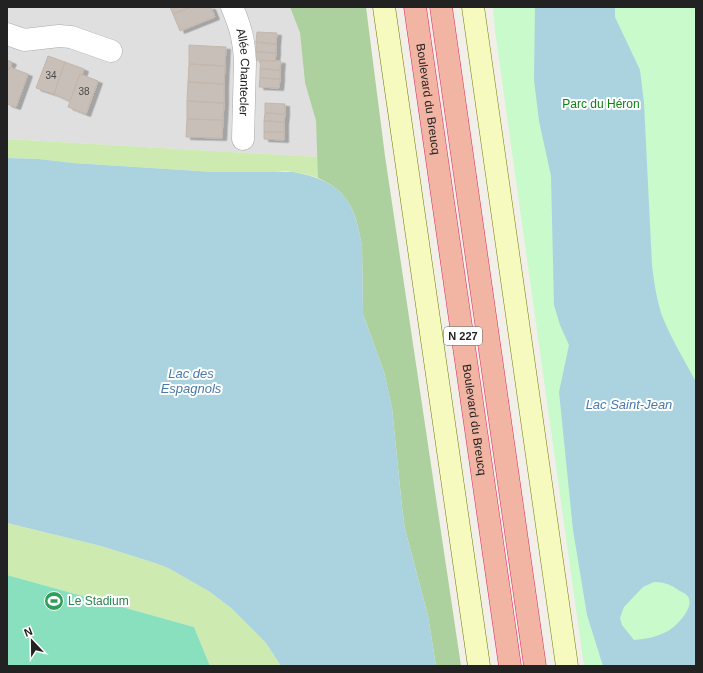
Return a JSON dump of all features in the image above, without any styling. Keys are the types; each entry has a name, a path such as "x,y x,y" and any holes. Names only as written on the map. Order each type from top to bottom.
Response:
{"highway":[{"name":"Boulevard du Breucq","path":"416,7 510,666"},
{"name":"Boulevard du Breucq","path":"441,7 535,666"}],"main road":[{"path":"384,7 479,666"},
{"path":"473,7 567,666"}],"street":[{"name":"Allée Chantecler","path":"232,7 243,37 245,62 243,139"},
{"path":"7,34 24,40 60,36 71,37 111,51"}],"shaded area":[{"path":"7,7 290,7 300,33 305,83 316,121 318,157 7,139"}],"green space":[{"path":"290,7 366,7 385,156 461,666 436,666 428,616 405,529 392,408 384,372 363,314 362,246 360,234 354,214 345,197 338,190 318,178 316,121 305,83 300,33"},
{"name":"Lac Saint-Jean","path":"493,7 696,7 696,666 584,666 495,31"},
{"path":"7,139 318,157 318,178 286,171 267,173 214,172 7,158"},
{"path":"7,523 101,546 170,569 210,592 231,608 266,643 281,666 210,666 194,627 7,575"},
{"name":"Le Stadium","path":"7,575 194,627 210,666 7,666"}],"water":[{"name":"Lac Saint-Jean","path":"535,7 615,7 615,17 640,70 644,103 654,283 661,313 677,348 696,382 696,666 603,666 587,615 573,530 559,392 569,345 560,325 554,305 551,176 539,121 534,80","holes":["654,582 665,583 686,594 690,603 689,608 679,622 668,631 660,635 634,640 622,625 620,618 624,607 643,587"]},
{"name":"Lac des Espagnols","path":"7,158 214,172 293,172 323,181 334,187 343,195 350,204 359,230 362,246 363,314 384,372 392,408 405,529 428,616 436,666 281,666 266,643 231,608 210,592 170,569 101,546 7,523"}],"building":[{"path":"170,7 191,7 173,14"},
{"path":"191,7 211,7 215,17 180,31 173,14"},
{"path":"257,32 277,33 276,44 256,42"},
{"path":"256,42 276,44 276,53 256,52"},
{"path":"189,45 226,47 225,66 189,64"},
{"path":"256,52 276,53 275,61 255,60"},
{"path":"48,56 65,62 54,94 36,88"},
{"path":"7,60 12,62 7,73"},
{"path":"261,60 281,61 280,70 260,69"},
{"path":"65,62 84,69 82,75 80,74 70,101 54,94"},
{"path":"189,64 225,66 224,84 188,82"},
{"path":"9,67 28,74 16,107 7,104 7,73"},
{"path":"260,69 280,70 280,79 260,78"},
{"path":"80,74 98,81 86,114 68,107"},
{"path":"260,78 280,79 279,88 259,87"},
{"path":"188,82 224,84 224,103 187,101"},
{"path":"187,101 224,103 223,120 187,119"},
{"path":"265,103 285,104 285,114 265,113"},
{"path":"265,113 285,114 284,122 264,121"},
{"path":"187,119 223,120 222,138 186,137"},
{"path":"264,121 284,122 284,132 264,132"},
{"path":"264,132 284,132 284,140 264,139"}],"place":[{"name":"Le Stadium","path":"54,601"}],"park label":[{"name":"Parc du Héron","path":"601,104"}]}
